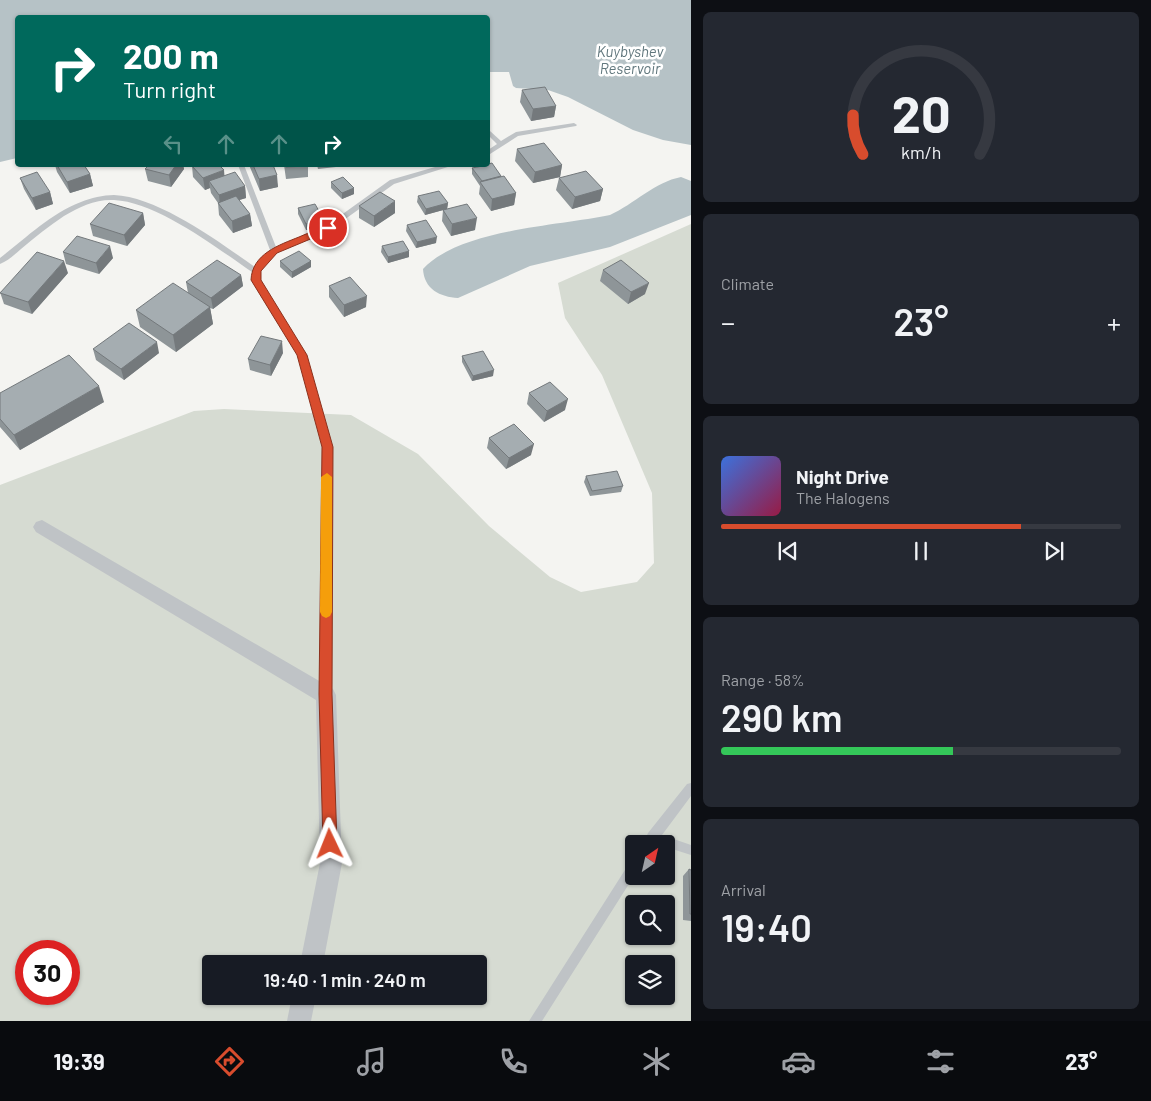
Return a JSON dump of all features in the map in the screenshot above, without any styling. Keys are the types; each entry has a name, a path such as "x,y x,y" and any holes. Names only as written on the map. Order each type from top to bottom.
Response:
{"street":[{"path":"42,527 326,694 331,863 313,955"},
{"path":"300,1021 303,1005"}],"lane":[{"path":"490,152 516,134 574,125"},
{"path":"490,134 501,144"},
{"path":"242,167 274,251"},
{"path":"326,694 327,447 302,355 256,280 256,271 263,260 274,251 328,228 392,182 442,167"},
{"path":"0,262 57,218 95,199 113,196 136,200 192,228 256,271"},
{"path":"655,835 691,788"},
{"path":"675,846 691,850"},
{"path":"535,1021 625,880"}],"shaded area":[{"path":"691,224 691,1021 0,1021 0,485 194,411 224,409 351,415 418,454 489,526 550,577 581,592 637,582 654,563 652,493 602,375 565,318 558,283"}],"water":[{"name":"Kuybyshev Reservoir","path":"0,0 691,0 691,145 663,140 633,130 568,97 548,90 516,88 513,86 509,72 490,72 490,15 15,15 15,158 0,162"},
{"path":"681,177 691,181 691,215 610,247 530,266 458,298 439,294 426,282 423,269 440,256 461,245 511,231 610,215 653,188"}],"building":[{"path":"545,87 556,106 533,109 522,90"},
{"path":"544,143 562,165 535,172 517,149"},
{"path":"492,163 501,176 482,181 472,168 490,167 490,164"},
{"path":"58,167 85,167 90,174 67,182"},
{"path":"147,167 175,167 169,175 145,169"},
{"path":"193,167 221,167 224,170 203,178"},
{"path":"254,167 274,167 277,175 259,179"},
{"path":"586,171 603,189 575,197 559,178"},
{"path":"37,172 50,192 32,198 20,178"},
{"path":"235,172 245,186 219,195 209,181"},
{"path":"504,176 516,193 492,199 480,182"},
{"path":"343,177 354,188 342,193 331,182"},
{"path":"439,191 448,203 426,209 418,196"},
{"path":"380,192 395,201 374,216 359,206"},
{"path":"236,196 250,214 232,221 218,203"},
{"path":"109,203 143,213 124,235 90,224"},
{"path":"315,204 324,220 306,224 298,208"},
{"path":"467,204 477,218 452,224 443,210"},
{"path":"426,220 437,237 417,242 407,225"},
{"path":"77,236 110,246 96,263 63,252"},
{"path":"403,241 409,251 388,257 382,246"},
{"path":"299,251 311,261 292,272 280,261"},
{"path":"37,252 64,261 28,302 0,293"},
{"path":"217,260 241,275 211,298 186,282"},
{"path":"621,260 649,283 631,292 603,270"},
{"path":"350,277 367,296 344,305 329,286"},
{"path":"173,283 210,307 173,335 136,310"},
{"path":"129,323 157,342 121,369 93,349"},
{"path":"261,336 282,341 270,365 248,359"},
{"path":"483,351 494,370 473,376 462,356"},
{"path":"69,355 99,386 14,435 0,419 0,393"},
{"path":"550,382 568,399 547,411 529,393"},
{"path":"514,424 534,444 509,458 489,438"},
{"path":"617,471 623,486 592,491 586,476"},
{"path":"689,869 691,870 691,914 690,914"}],"slow traffic":[{"path":"326,612 327,477"}],"route":[{"path":"328,228 274,251 263,260 256,271 256,280 302,355 327,447 326,694 330,844"}]}
